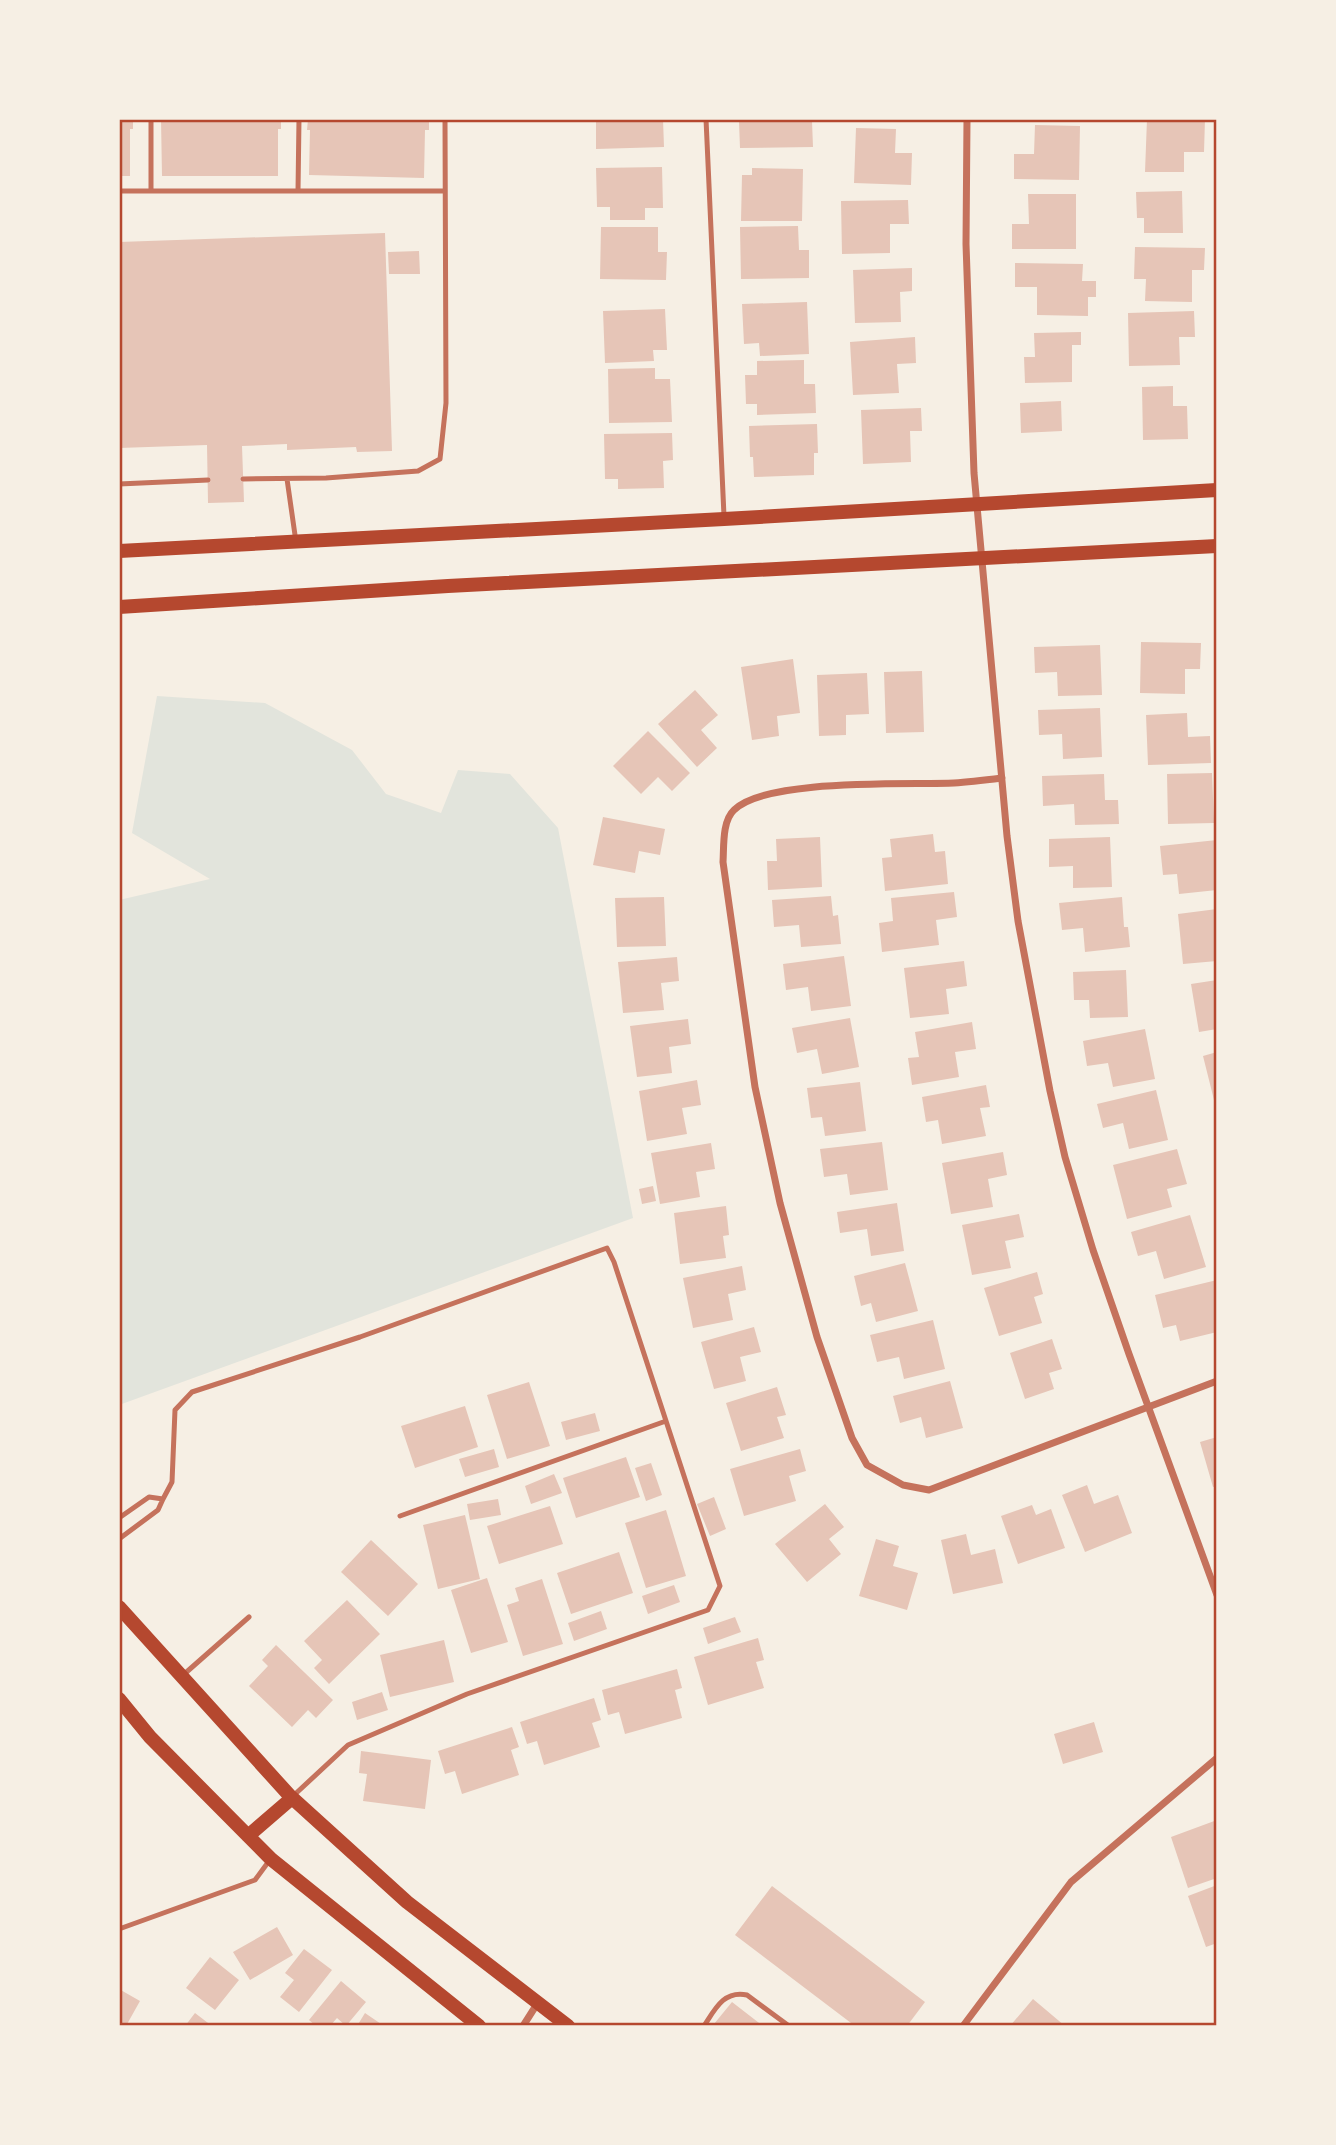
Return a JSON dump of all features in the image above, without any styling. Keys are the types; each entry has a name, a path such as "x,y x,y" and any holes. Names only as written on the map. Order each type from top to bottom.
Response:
{"main road":[{"path":"119,551 1217,490"},
{"path":"119,607 448,586 1217,546"},
{"path":"119,1607 292,1798 407,1902 568,2026"},
{"path":"119,1699 150,1737 271,1859 479,2026"},
{"path":"248,1836 292,1798"}],"street":[{"path":"967,119 969,376 977,504 1018,921 1062,1144 1093,1250 1217,1595"},
{"path":"1002,778 771,793 732,811 725,830 723,862 755,1087 780,1203 817,1338 852,1438 867,1465 903,1485 929,1490 1217,1381"},
{"path":"963,2026 1071,1882 1217,1758"},
{"path":"523,2026 537,2004"}],"lane":[{"path":"151,119 151,191"},
{"path":"298,191 299,119"},
{"path":"243,479 418,471 440,459 446,403 445,119"},
{"path":"706,119 724,519"},
{"path":"119,191 444,191"},
{"path":"287,479 296,542"},
{"path":"119,484 208,480"},
{"path":"119,1539 158,1510 172,1482 175,1410 192,1392 360,1337 607,1248 614,1262 720,1586 708,1611 467,1694 348,1745 292,1798"},
{"path":"400,1516 666,1420"},
{"path":"119,1518 149,1497 163,1499"},
{"path":"182,1676 249,1616"},
{"path":"119,1929 255,1880 271,1859"},
{"path":"704,2026 725,1997 740,1994 747,1995 789,2026"}],"shaded area":[{"path":"157,696 265,703 352,750 386,794 441,813 458,770 510,774 558,828 633,1218 119,1405 119,900 210,879 132,833"}],"building":[{"path":"119,119 133,119 133,129 130,129 130,176 119,176"},
{"path":"161,119 281,119 281,129 278,129 278,176 162,176"},
{"path":"308,119 429,119 429,130 425,130 424,178 309,175"},
{"path":"596,119 663,119 664,147 596,149"},
{"path":"749,119 812,121 813,147 740,148 739,122 749,122"},
{"path":"1147,119 1205,119 1204,152 1184,152 1184,172 1145,172"},
{"path":"1035,125 1080,126 1079,180 1014,179 1014,154 1034,154"},
{"path":"856,128 896,129 895,153 912,153 911,185 854,183"},
{"path":"662,167 663,208 645,208 645,220 610,220 610,207 597,207 596,168"},
{"path":"752,168 803,169 802,221 741,221 742,175 752,175"},
{"path":"1182,191 1183,233 1144,233 1144,218 1137,218 1136,192"},
{"path":"1028,194 1076,194 1076,249 1012,249 1012,224 1029,224"},
{"path":"908,200 909,224 890,224 890,253 842,254 841,201"},
{"path":"798,226 799,250 809,250 809,278 741,279 740,227"},
{"path":"601,227 658,227 658,252 667,252 666,280 600,279"},
{"path":"385,233 392,451 357,452 356,447 287,450 287,444 242,446 244,502 208,503 207,445 119,448 119,242"},
{"path":"1135,247 1205,248 1204,270 1192,270 1192,302 1145,301 1146,279 1134,279"},
{"path":"419,251 420,274 389,274 388,252"},
{"path":"1015,263 1083,264 1082,281 1096,281 1096,297 1088,297 1088,316 1037,315 1037,287 1015,287"},
{"path":"912,268 912,291 900,292 901,322 855,323 853,270"},
{"path":"807,302 809,354 760,356 759,343 744,344 742,304"},
{"path":"665,309 667,350 653,350 654,361 605,363 603,311"},
{"path":"1194,311 1195,337 1179,337 1180,365 1129,366 1128,313"},
{"path":"1081,332 1081,345 1072,345 1072,382 1025,383 1024,357 1035,357 1034,333"},
{"path":"915,337 916,363 897,364 899,393 853,395 850,342"},
{"path":"804,360 804,384 815,384 816,413 757,415 757,404 746,404 745,375 757,375 757,361"},
{"path":"655,368 655,379 670,379 672,422 609,423 608,369"},
{"path":"1173,386 1173,406 1187,406 1188,439 1143,440 1142,387"},
{"path":"1061,401 1062,431 1021,433 1020,403"},
{"path":"921,408 922,431 910,431 911,462 863,464 861,410"},
{"path":"817,424 818,453 814,453 814,475 754,477 749,426"},
{"path":"672,433 673,460 663,461 664,488 618,489 618,479 605,479 604,434"},
{"path":"1141,642 1201,643 1200,669 1185,669 1185,694 1140,693"},
{"path":"1100,645 1102,695 1058,696 1057,672 1035,673 1034,647"},
{"path":"793,659 800,713 777,716 779,736 752,740 741,667"},
{"path":"922,671 924,732 886,733 884,672"},
{"path":"867,673 869,714 846,715 846,735 819,736 817,675"},
{"path":"695,690 718,715 701,730 717,748 697,767 658,724"},
{"path":"1100,708 1102,757 1063,759 1062,734 1039,735 1038,710"},
{"path":"1187,713 1188,737 1210,736 1211,763 1148,765 1146,715"},
{"path":"648,731 690,773 672,791 658,777 641,794 613,766"},
{"path":"1212,773 1214,823 1168,824 1167,774"},
{"path":"1104,774 1105,800 1118,800 1119,824 1075,825 1074,804 1043,806 1042,776"},
{"path":"603,817 665,829 660,855 639,851 635,873 593,865"},
{"path":"933,834 935,852 945,851 948,884 885,891 882,858 892,857 890,839"},
{"path":"820,837 822,887 768,890 767,861 777,861 776,839"},
{"path":"1110,837 1112,887 1073,888 1073,866 1049,867 1049,839"},
{"path":"1217,840 1217,890 1179,894 1177,874 1163,875 1160,846"},
{"path":"954,892 957,917 936,920 939,945 882,952 879,923 893,921 891,898"},
{"path":"831,896 833,916 838,915 841,944 801,947 799,925 774,927 772,900"},
{"path":"664,897 666,946 617,947 615,898"},
{"path":"1122,897 1124,927 1128,927 1130,947 1085,952 1083,928 1062,930 1059,903"},
{"path":"1217,909 1217,961 1183,964 1178,914"},
{"path":"844,956 851,1006 811,1011 808,987 786,990 783,964"},
{"path":"677,957 679,981 661,983 664,1010 623,1013 618,962"},
{"path":"964,961 967,986 946,989 949,1014 910,1018 904,968"},
{"path":"1126,970 1128,1017 1090,1018 1089,1000 1074,1000 1073,972"},
{"path":"1217,980 1217,1029 1199,1032 1191,984"},
{"path":"850,1018 859,1067 822,1074 817,1049 797,1053 792,1028"},
{"path":"688,1019 691,1044 669,1047 672,1073 637,1077 630,1026"},
{"path":"972,1022 976,1049 955,1052 959,1077 912,1085 908,1058 919,1057 915,1032"},
{"path":"1145,1029 1155,1079 1113,1087 1108,1063 1087,1066 1083,1041"},
{"path":"1217,1052 1217,1108 1216,1108 1203,1056"},
{"path":"697,1080 701,1105 682,1108 687,1134 647,1141 639,1091"},
{"path":"860,1082 866,1131 825,1136 822,1117 811,1118 807,1088"},
{"path":"986,1085 990,1107 980,1108 986,1136 942,1144 938,1120 926,1122 922,1097"},
{"path":"1156,1090 1168,1140 1129,1149 1123,1123 1103,1128 1097,1104"},
{"path":"882,1142 888,1190 850,1195 847,1174 824,1177 820,1149"},
{"path":"711,1143 715,1169 696,1172 700,1197 660,1204 651,1153"},
{"path":"1177,1149 1187,1184 1167,1189 1172,1207 1127,1219 1113,1165"},
{"path":"1003,1152 1007,1175 988,1179 993,1207 951,1214 942,1163"},
{"path":"653,1186 656,1201 642,1204 639,1189"},
{"path":"897,1203 904,1251 871,1256 867,1229 840,1233 837,1212"},
{"path":"726,1206 729,1235 723,1236 726,1258 680,1264 674,1213"},
{"path":"1019,1214 1024,1237 1005,1241 1011,1268 972,1275 962,1225"},
{"path":"1190,1215 1206,1267 1164,1279 1156,1251 1138,1256 1131,1232"},
{"path":"905,1263 918,1311 876,1322 871,1303 861,1306 854,1276"},
{"path":"742,1266 746,1290 728,1294 733,1320 693,1328 683,1278"},
{"path":"1037,1272 1043,1294 1034,1297 1042,1323 999,1336 984,1288"},
{"path":"1217,1280 1217,1332 1180,1341 1176,1325 1163,1328 1155,1295"},
{"path":"933,1320 945,1369 904,1379 899,1357 877,1362 870,1335"},
{"path":"754,1327 761,1352 740,1357 746,1381 714,1389 701,1342"},
{"path":"1052,1339 1062,1369 1049,1373 1054,1389 1025,1399 1010,1353"},
{"path":"950,1381 963,1428 926,1438 921,1417 900,1423 893,1396"},
{"path":"529,1382 550,1446 507,1459 487,1395"},
{"path":"777,1387 786,1415 777,1417 784,1438 741,1451 726,1403"},
{"path":"465,1406 478,1447 415,1468 401,1426"},
{"path":"595,1413 600,1431 566,1440 561,1422"},
{"path":"1217,1437 1217,1486 1213,1487 1200,1442"},
{"path":"494,1449 499,1467 465,1477 459,1459"},
{"path":"800,1449 806,1471 789,1476 796,1501 744,1516 730,1469"},
{"path":"626,1457 640,1497 576,1518 563,1478"},
{"path":"651,1463 662,1495 646,1501 635,1468"},
{"path":"554,1474 562,1493 531,1504 525,1486"},
{"path":"1087,1485 1094,1504 1118,1495 1132,1533 1085,1552 1062,1495"},
{"path":"714,1497 726,1529 710,1536 697,1504"},
{"path":"498,1499 501,1515 470,1520 467,1504"},
{"path":"825,1504 844,1527 829,1539 841,1554 807,1582 775,1544"},
{"path":"1032,1505 1036,1515 1051,1509 1065,1548 1018,1564 1001,1516"},
{"path":"550,1506 563,1544 499,1564 487,1526"},
{"path":"666,1510 686,1576 646,1588 625,1523"},
{"path":"465,1515 480,1579 438,1589 423,1525"},
{"path":"966,1534 971,1555 995,1549 1003,1583 953,1594 941,1540"},
{"path":"876,1539 899,1546 893,1566 918,1573 907,1610 859,1596"},
{"path":"371,1540 418,1584 388,1616 341,1572"},
{"path":"619,1552 633,1593 571,1614 557,1573"},
{"path":"487,1578 508,1642 471,1653 451,1590"},
{"path":"542,1579 563,1644 523,1656 507,1605 519,1601 515,1588"},
{"path":"674,1585 680,1602 648,1614 642,1596"},
{"path":"347,1600 380,1634 329,1684 314,1668 322,1660 304,1641"},
{"path":"601,1611 607,1629 574,1641 568,1623"},
{"path":"735,1617 741,1632 708,1644 703,1628"},
{"path":"758,1638 764,1660 756,1662 764,1688 708,1705 694,1657"},
{"path":"444,1640 454,1682 390,1697 380,1655"},
{"path":"276,1645 333,1700 316,1718 308,1710 292,1727 249,1686 268,1666 262,1660"},
{"path":"677,1669 682,1688 675,1690 682,1718 625,1734 619,1712 608,1715 602,1690"},
{"path":"382,1692 388,1710 357,1720 352,1702"},
{"path":"594,1698 601,1720 592,1723 600,1747 544,1765 537,1741 527,1744 520,1722"},
{"path":"1094,1722 1103,1752 1063,1764 1054,1734"},
{"path":"512,1727 519,1747 511,1750 519,1775 462,1794 455,1771 445,1774 438,1751"},
{"path":"361,1751 431,1760 425,1809 363,1801 367,1774 359,1773"},
{"path":"1217,1820 1217,1878 1188,1888 1171,1837"},
{"path":"1217,1885 1217,1943 1206,1947 1188,1896"},
{"path":"772,1886 925,2002 907,2026 855,2026 735,1935"},
{"path":"277,1927 293,1955 250,1980 233,1952"},
{"path":"304,1949 332,1970 299,2012 280,1997 294,1980 285,1973"},
{"path":"210,1957 239,1980 215,2010 186,1988"},
{"path":"341,1981 366,2002 346,2026 337,2018 330,2026 316,2026 309,2020"},
{"path":"119,1989 140,2001 126,2026 119,2026"},
{"path":"1033,1999 1065,2026 1010,2026"},
{"path":"732,2002 763,2026 714,2024"},
{"path":"195,2013 212,2026 185,2026"},
{"path":"365,2013 384,2026 357,2026"}]}
